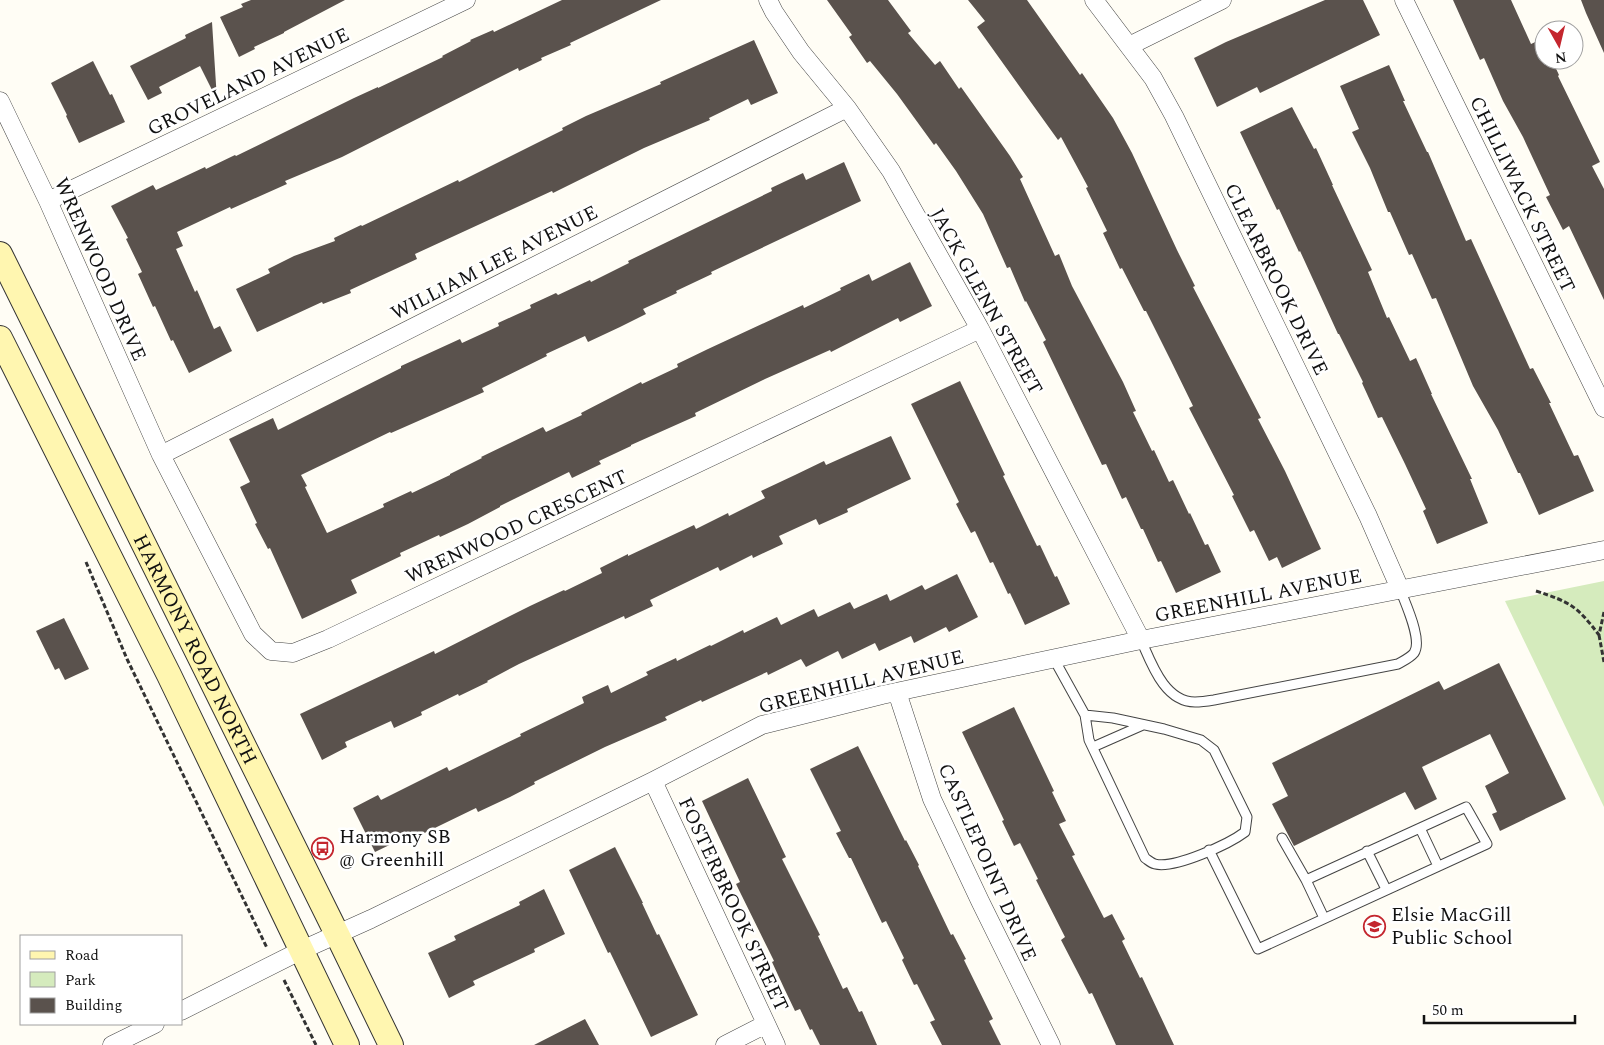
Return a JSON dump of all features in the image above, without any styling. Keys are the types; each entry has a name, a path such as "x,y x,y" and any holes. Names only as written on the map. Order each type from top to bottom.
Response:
{"main road":[{"name":"HARMONY ROAD NORTH","path":"0,254 391,1045"},
{"name":"HARMONY ROAD NORTH","path":"0,338 164,666 347,1045"}],"street":[{"name":"GROVELAND AVENUE","path":"48,201 466,0"},
{"name":"JACK GLENN STREET","path":"768,0 801,52 847,108 891,171 980,329 1141,640"},
{"name":"CLEARBROOK DRIVE","path":"1094,0 1130,46 1152,78 1174,116 1368,516 1400,589"},
{"path":"1130,46 1222,0"},
{"name":"CHILLIWACK STREET","path":"1404,0 1604,408"},
{"name":"WRENWOOD DRIVE","path":"0,101 48,201 161,455"},
{"name":"WILLIAM LEE AVENUE","path":"161,455 847,108"},
{"name":"WRENWOOD CRESCENT","path":"161,455 253,634 271,651 293,653 337,635 980,329"},
{"name":"GREENHILL AVENUE","path":"182,1010 302,950 653,781 762,725 897,692 1141,640 1604,550"},
{"name":"CASTLEPOINT DRIVE","path":"897,692 932,799 1051,1045"},
{"name":"FOSTERBROOK STREET","path":"653,781 776,1045"},
{"path":"724,1045 766,1024"},
{"path":"112,1045 153,1025"}],"lane":[{"path":"1141,640 1159,679 1174,695 1193,702 1398,664 1415,652 1417,637 1400,589"},
{"path":"1054,659 1084,715 1089,740 1145,858 1153,864 1169,865 1209,850 1245,832 1248,817 1214,750 1201,740 1113,718 1084,715"},
{"path":"1093,747 1143,725"},
{"path":"1209,850 1258,949 1487,844 1466,807 1306,880"},
{"path":"1420,828 1438,866"},
{"path":"1282,838 1306,880 1324,918"},
{"path":"1367,851 1386,890"}],"path":[{"path":"85,560 127,659 262,937"},
{"path":"1536,590 1574,606 1599,636"},
{"path":"1604,612 1599,636 1604,662"},
{"path":"291,995 316,1045"}],"green space":[{"path":"1604,581 1604,807 1505,601"}],"building":[{"path":"251,0 345,0 254,47 255,49 239,57 220,17 243,7 241,4"},
{"path":"562,0 661,0 570,43 571,45 541,58 542,60 519,71 518,68 342,157 285,181 287,184 231,209 230,207 177,232 183,246 176,249 195,292 197,290 214,329 220,326 232,351 189,373 173,340 171,341 155,306 153,307 138,274 142,272 126,239 128,238 111,206 153,185 156,190 205,167 206,169 236,156 443,57 470,40 493,30 494,32"},
{"path":"827,0 888,0 911,31 908,33 935,65 940,61 1010,156 1023,177 1020,179 1055,256 1059,254 1072,286 1123,382 1136,411 1133,412 1152,451 1154,450 1169,482 1173,480 1205,545 1208,544 1221,572 1176,593 1161,561 1158,562 1126,497 1122,499 1106,464 1102,465 1043,342 1046,340 1025,302 1010,267 1007,268 983,214 936,143 934,145 870,61 867,63 849,37 852,35"},
{"path":"968,0 1027,0 1113,118 1132,153 1195,286 1193,287 1261,418 1258,419 1285,471 1321,549 1282,568 1277,557 1269,561 1254,530 1250,532 1232,496 1234,495 1189,408 1193,406 1171,361 1146,311 1144,311 1122,268 1120,269 1103,233 1107,231 1086,188 1088,187 1061,137 1058,140 977,27 985,21"},
{"path":"1325,0 1363,0 1380,35 1260,93 1257,87 1217,107 1194,58 1226,42"},
{"path":"1453,0 1511,0 1531,44 1534,43 1534,70 1557,70 1600,162 1592,166 1604,189 1604,300 1569,226 1563,230 1546,197 1550,195 1523,137 1503,101 1484,58 1480,60"},
{"path":"1581,0 1604,0 1604,53 1586,13"},
{"path":"212,22 217,100 200,66 159,87 162,93 148,100 130,66 186,38 185,35"},
{"path":"754,40 778,93 751,105 748,99 709,118 710,120 644,148 553,193 552,191 415,254 417,259 350,290 351,293 323,304 322,302 257,332 236,289 270,273 268,269 294,256 335,241 334,238 458,180 459,182 563,130 562,128 586,116 661,84 660,82"},
{"path":"93,61 125,122 79,143 51,83"},
{"path":"1389,65 1405,101 1403,101 1428,152 1466,241 1471,239 1530,369 1533,368 1551,403 1549,403 1574,456 1578,455 1594,491 1539,515 1498,430 1473,386 1436,298 1432,299 1412,254 1409,255 1390,212 1388,212 1370,168 1352,132 1359,129 1340,86"},
{"path":"1292,107 1314,149 1316,148 1372,270 1368,272 1387,318 1389,317 1410,361 1416,358 1431,394 1472,479 1470,479 1488,523 1437,544 1423,511 1426,509 1405,464 1382,417 1378,418 1363,382 1338,334 1300,251 1279,209 1277,210 1240,132"},
{"path":"844,162 861,201 711,272 712,274 643,309 646,314 620,327 588,342 585,336 546,354 547,356 482,388 484,392 390,432 301,475 327,533 384,507 383,504 450,475 481,457 543,427 546,432 582,415 581,413 641,382 642,384 678,367 677,364 803,305 804,308 869,274 872,281 910,262 932,306 900,322 898,318 831,352 830,350 765,379 695,413 696,416 599,461 601,464 572,478 569,472 468,524 400,553 401,556 351,580 357,593 302,619 270,548 268,549 255,524 257,523 240,487 250,482 229,439 273,418 278,430 401,368 401,366 460,339 462,343 499,326 498,323 531,308 530,305 556,293 558,295 590,280 591,282 629,263 628,261 772,191 771,188 803,173 806,180"},
{"path":"960,381 1037,546 1040,545 1070,604 1025,625 993,562 990,563 975,531 971,533 956,504 959,502 911,404"},
{"path":"891,436 911,479 847,509 848,512 819,525 816,519 779,536 783,544 753,558 752,555 720,571 718,567 650,600 653,606 625,619 624,616 519,664 488,682 421,712 422,715 394,728 391,721 345,742 347,747 322,760 300,714 434,651 435,654 530,606 602,573 600,568 628,554 628,556 694,525 696,529 728,513 729,516 765,498 761,491 824,461 826,465"},
{"path":"957,574 978,617 949,632 946,627 914,643 911,636 879,651 875,643 842,659 838,651 806,667 801,659 768,675 767,672 665,717 667,720 605,747 478,812 476,808 408,841 406,837 375,852 353,808 378,795 381,800 447,767 449,771 584,703 582,697 608,685 611,693 648,675 646,672 676,658 677,661 743,630 744,633 777,617 781,625 814,609 818,617 850,602 854,609 887,594 890,601 922,585 925,590"},
{"path":"64,618 89,669 65,680 59,668 55,670 36,631"},
{"path":"1499,663 1566,799 1500,831 1492,814 1497,812 1485,786 1509,773 1490,734 1422,767 1437,799 1415,810 1405,792 1294,846 1272,804 1288,796 1272,763 1439,681 1444,690"},
{"path":"1014,707 1054,791 1052,792 1066,821 1059,824 1075,855 1072,856 1104,918 1112,914 1125,939 1122,941 1140,978 1142,977 1174,1045 1116,1045 1092,993 1089,994 1061,940 1065,937 1036,880 1038,879 1020,843 1014,846 1002,821 1004,820 962,732"},
{"path":"858,746 905,841 919,865 951,935 953,934 966,959 964,960 993,1019 989,1021 1001,1045 942,1045 930,1022 935,1020 917,984 914,985 902,960 904,958 886,921 882,923 851,858 849,858 836,833 841,831 810,769"},
{"path":"748,778 786,857 782,859 820,935 818,936 843,989 847,987 859,1012 862,1011 877,1045 820,1045 800,1009 795,1011 772,962 774,961 736,884 740,882 702,801"},
{"path":"615,847 698,1015 651,1037 610,952 608,953 569,870"},
{"path":"544,889 565,934 534,949 535,952 473,981 475,985 449,998 428,953 456,940 454,936 520,905 519,902"},
{"path":"585,1019 599,1045 534,1045"}],"place":[{"name":"Harmony SB @ Greenhill","path":"323,848"},
{"name":"Elsie MacGill Public School","path":"1375,926"}]}
